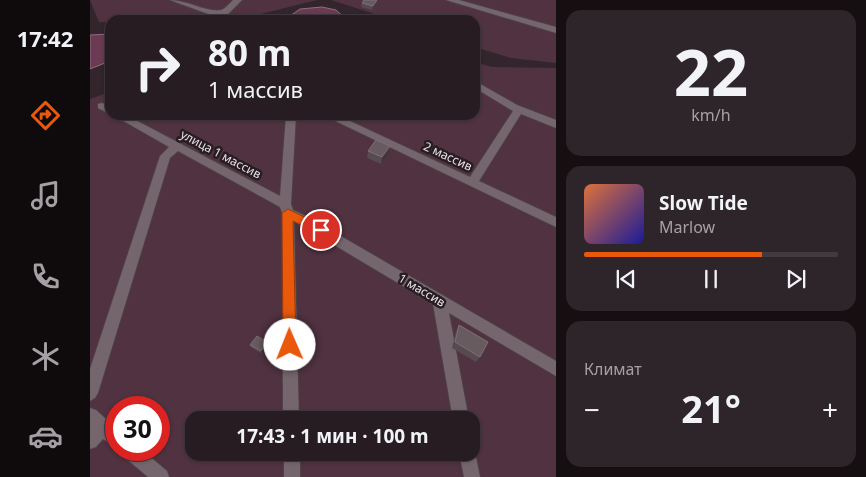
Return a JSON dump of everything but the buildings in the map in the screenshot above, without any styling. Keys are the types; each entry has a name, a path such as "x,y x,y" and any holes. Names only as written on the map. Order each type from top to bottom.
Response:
{"street":[{"path":"174,0 211,14 225,12 238,0"},
{"path":"450,0 556,30"},
{"path":"480,87 519,110 556,124"},
{"path":"472,182 519,110"},
{"name":"улица 1 массив","path":"128,120 286,208"},
{"path":"291,120 286,208 291,411"},
{"name":"2 массив","path":"339,120 556,222"},
{"path":"90,393 165,156 177,146"},
{"name":"1 массив","path":"286,208 440,302 556,369"},
{"path":"440,302 459,411"},
{"path":"90,416 103,427 90,441"},
{"path":"142,461 161,477"},
{"path":"292,461 292,477"},
{"path":"469,461 472,477"}],"shaded area":[{"path":"90,0 317,0 257,15 105,15 105,22 99,22"},
{"path":"331,0 556,0 556,63 511,58 480,49 480,15 378,15"},
{"path":"322,7 336,10 342,15 291,15 300,9"},
{"path":"105,34 105,63 90,69 90,35"},
{"path":"480,63 492,67 556,68 556,477 90,477 90,99 105,94 105,120 480,120"}],"route":[{"path":"290,345 288,213 321,230"}]}
